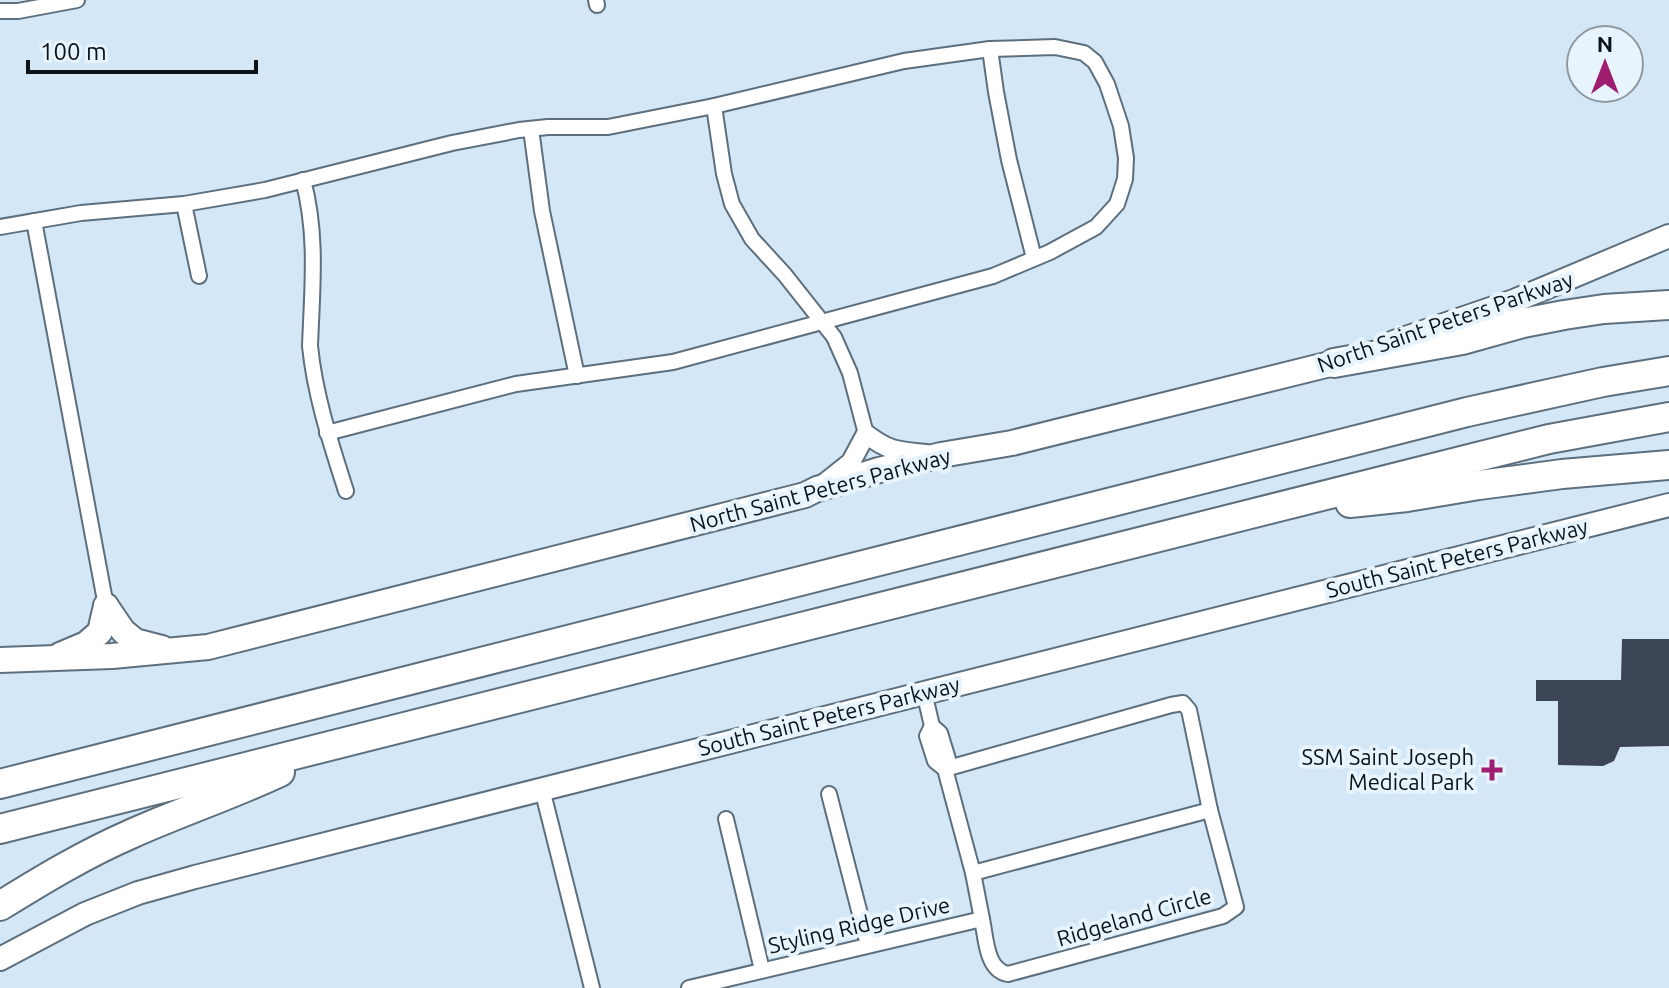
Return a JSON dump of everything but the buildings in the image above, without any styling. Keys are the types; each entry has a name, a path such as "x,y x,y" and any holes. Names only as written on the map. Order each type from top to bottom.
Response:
{"highway":[{"path":"1334,363 1462,340 1564,315 1669,305"},
{"path":"0,784 1467,412 1669,371"},
{"path":"0,829 1549,439 1669,417"},
{"path":"1261,511 1407,497 1532,478 1669,465"},
{"path":"0,906 127,835 240,791 340,744"}],"main road":[{"name":"North Saint Peters Parkway","path":"0,660 112,656 208,647 805,495 879,470 1012,443 1334,363 1514,301 1669,236"},
{"name":"South Saint Peters Parkway","path":"0,959 85,914 138,893 195,877 1669,505"},
{"path":"106,606 123,631 135,641 172,650"},
{"path":"44,660 86,644 100,632 106,606"}],"street":[{"path":"0,11 18,11 77,0"},
{"path":"0,227 81,213 184,204 265,190 452,143 548,127 608,127 714,106 904,61 990,49 1055,47 1084,53 1095,62 1107,84 1121,126 1126,158 1125,179 1117,204 1096,227 1050,252 993,276 673,362 516,384 327,433"},
{"path":"990,49 1009,160 1034,258"},
{"path":"714,106 724,174 732,204 752,239 834,337 850,373 866,434 885,448 941,455"},
{"path":"531,129 542,211 577,376"},
{"path":"303,180 310,203 313,231 312,365 327,433 346,491"},
{"path":"184,204 199,276"},
{"path":"34,221 106,606"},
{"path":"817,489 851,462 866,434"},
{"name":"Styling Ridge Drive","path":"689,988 982,919 945,769 948,759 940,733 932,726 924,692"},
{"name":"Ridgeland Circle","path":"945,769 1183,703 1189,710 1210,810 1236,907 1230,913 1008,974 994,967 982,919"},
{"path":"542,789 592,988"},
{"path":"829,794 868,945"},
{"path":"973,873 1210,810"},
{"path":"726,819 762,970"}],"place":[{"name":"SSM Saint Joseph Medical Park","path":"1492,770"}]}
